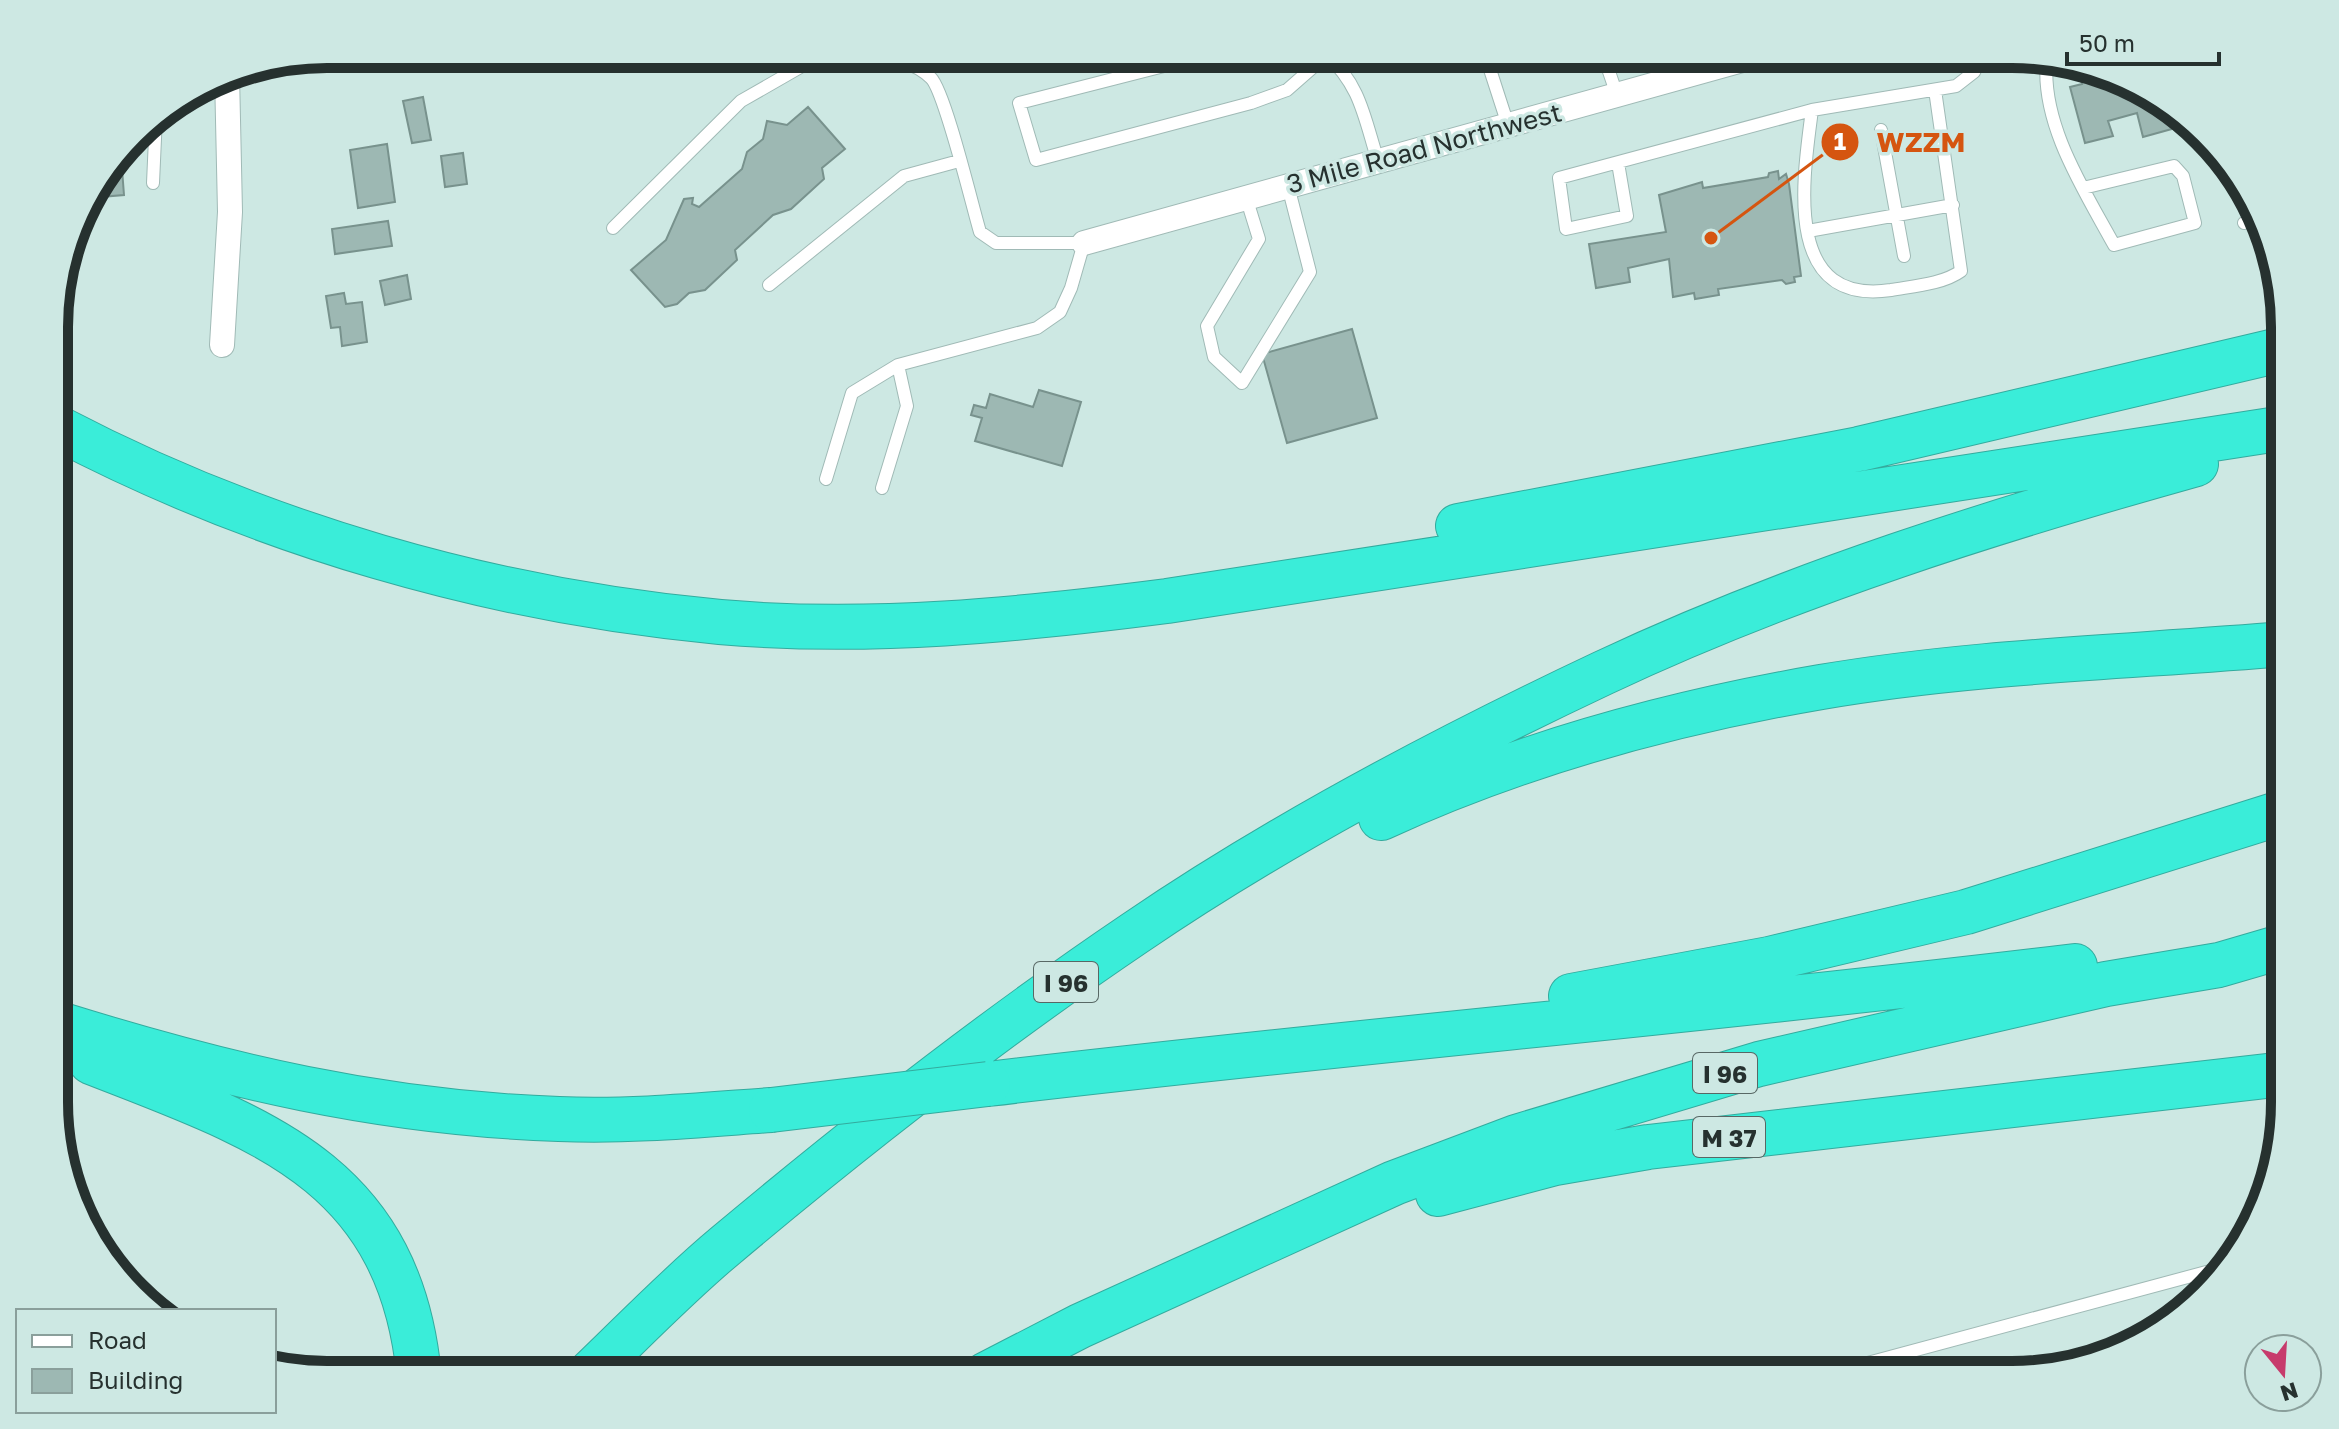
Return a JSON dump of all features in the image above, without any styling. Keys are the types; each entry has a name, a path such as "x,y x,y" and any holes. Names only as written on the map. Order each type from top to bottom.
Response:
{"highway":[{"path":"1014,621 1146,584 1859,449 2270,352"},
{"path":"68,433 218,502 360,551 518,593 720,622 875,626 1014,621 1167,601 2270,430"},
{"name":"I 96","path":"603,1361 722,1248 960,1059 1137,931 1309,827 1603,673 1696,633 1927,547 2270,443"},
{"path":"1137,931 1424,798 1524,761 1632,728 1822,687 1934,672 2270,645"},
{"path":"1370,1041 1437,1020 1756,962 1966,912 2270,816"},
{"path":"68,1027 243,1078 400,1106 563,1120 643,1119 771,1110 1370,1041 1877,991 2225,948 2270,946"},
{"name":"I 96","path":"1015,1361 1189,1276 1394,1183 1516,1137 1661,1091 1908,1027 2106,984 2219,965 2270,949"},
{"path":"68,1051 259,1131 297,1155 335,1186 362,1216 391,1264 413,1328 417,1361"},
{"name":"M 37","path":"1189,1276 1456,1188 1555,1163 1678,1143 2270,1076"}],"street":[{"name":"3 Mile Road Northwest","path":"1084,243 1713,68"},
{"path":"222,345 230,212 227,89"}],"lane":[{"path":"1154,69 1019,103 1036,160 1263,98 1287,90 1311,68"},
{"path":"1341,68 1354,87 1378,161"},
{"path":"1490,68 1508,125"},
{"path":"1608,68 1617,95"},
{"path":"1618,163 1627,216 1566,229 1559,178 1812,110 1935,90 1964,81 1973,68"},
{"path":"613,228 741,101 797,69"},
{"path":"826,479 852,393 898,365 1037,328 1060,312 1084,243 996,243 980,232 938,87 930,77 916,69"},
{"path":"2046,70 2044,86 2083,188 2114,245 2195,223 2183,176 2174,166 2083,188"},
{"path":"1812,110 1803,169 1808,231 1820,269 1831,279 1864,293 1892,289 1951,278 1961,271 1935,90"},
{"path":"1881,130 1904,256"},
{"path":"153,183 155,133"},
{"path":"769,285 904,176 959,161"},
{"path":"1246,197 1259,239 1207,326 1214,357 1242,383 1310,272 1288,186"},
{"path":"1808,231 1953,205"},
{"path":"2244,223 2248,222"},
{"path":"882,488 907,406 898,365"},
{"path":"1879,1360 2207,1272"}],"building":[{"path":"2080,77 2111,88 2142,103 2177,128 2143,137 2137,113 2108,121 2113,136 2085,143 2070,87 2082,84"},
{"path":"423,97 431,140 412,143 403,101"},
{"path":"808,107 845,149 822,168 824,179 791,209 773,215 735,250 737,260 705,290 689,293 677,304 665,307 631,270 666,240 684,199 693,198 692,204 699,207 742,169 747,152 763,139 767,121 787,125"},
{"path":"387,144 395,202 358,208 350,150"},
{"path":"463,153 467,184 445,187 441,156"},
{"path":"122,169 124,195 103,197"},
{"path":"1778,171 1779,179 1786,174 1789,184 1801,276 1794,277 1795,282 1786,284 1782,280 1718,289 1719,295 1695,299 1694,293 1673,297 1669,259 1628,268 1630,282 1596,288 1589,244 1666,232 1659,195 1702,182 1703,188 1768,177 1769,173"},
{"path":"388,221 392,246 335,254 332,229"},
{"path":"407,275 411,299 385,305 380,281"},
{"path":"344,293 346,304 362,302 367,342 342,346 340,327 331,328 326,296"},
{"path":"1352,329 1377,418 1287,443 1262,354"},
{"path":"1039,390 1081,402 1062,466 975,441 982,418 971,415 974,405 986,408 990,394 1033,407"}],"place":[{"name":"WZZM","path":"1711,238"}]}
